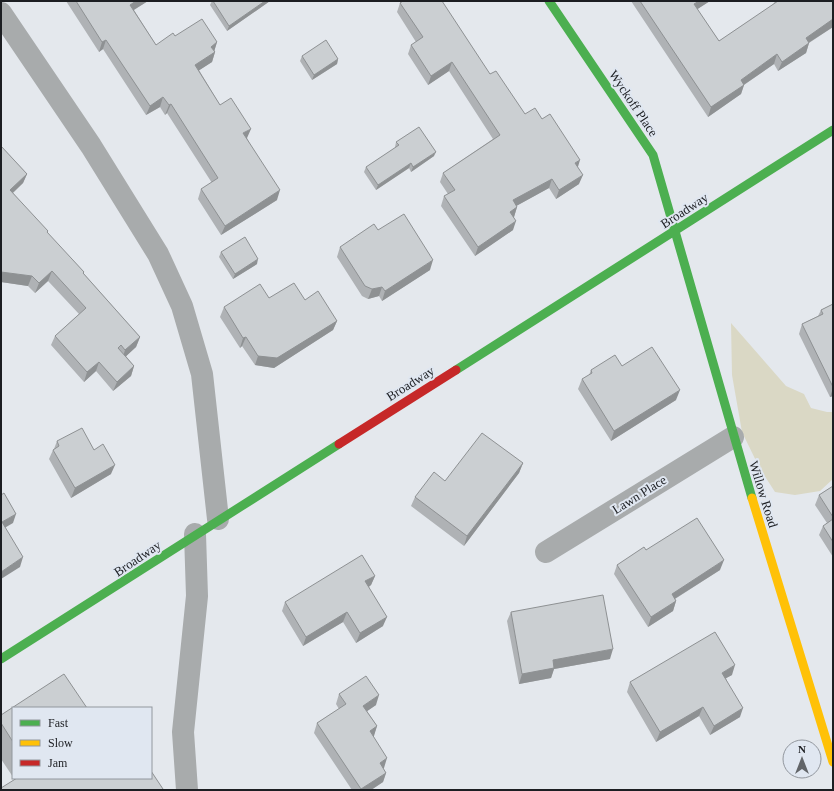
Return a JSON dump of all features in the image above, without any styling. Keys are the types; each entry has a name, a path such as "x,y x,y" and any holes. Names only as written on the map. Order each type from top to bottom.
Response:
{"main road":[{"name":"Wyckoff Place","path":"549,1 653,155 675,231"},
{"name":"Broadway","path":"1,659 833,130"},
{"name":"Willow Road","path":"675,231 733,437 833,762"}],"street":[{"path":"1,13 91,146 158,254 182,306 202,374 218,520"},
{"name":"Lawn Place","path":"546,552 733,437"},
{"path":"187,790 183,732 197,596 196,534"}],"shaded area":[{"path":"731,323 786,386 804,394 811,408 833,412 833,479 820,491 795,495 775,492 759,467 742,432 732,375"}],"building":[{"path":"76,1 136,1 130,5 156,45 173,33 175,36 202,19 217,42 211,47 215,52 195,65 220,105 231,98 251,129 243,133 280,190 225,226 201,189 218,178 171,104 169,105 163,97 150,106 106,40 102,42"},
{"path":"213,1 265,1 229,26"},
{"path":"403,1 442,1 490,74 496,71 525,114 535,108 542,119 550,114 580,160 575,163 583,175 559,190 552,179 513,200 517,207 510,212 516,221 478,247 444,196 455,190 443,173 500,135 452,62 431,76 411,45 423,37 400,3"},
{"path":"640,1 699,1 694,4 719,41 778,1 833,1 833,19 806,38 809,43 782,62 777,54 741,80 744,85 711,107"},
{"path":"326,40 338,59 314,75 302,56"},
{"path":"419,127 436,152 413,167 411,163 378,185 366,167 399,145 396,142"},
{"path":"1,146 27,174 10,190 48,231 47,232 140,337 125,350 121,345 118,348 134,366 117,382 99,362 87,372 55,336 86,308 52,271 39,283 32,276 1,272"},
{"path":"404,214 433,260 385,291 382,287 372,289 365,286 340,247 374,224 378,230"},
{"path":"245,237 258,259 235,274 221,252"},
{"path":"294,283 305,300 318,291 337,321 277,358 258,356 246,337 243,338 224,307 260,284 269,298"},
{"path":"833,304 833,387 802,324 823,314 821,310"},
{"path":"652,347 680,390 614,431 582,379 592,373 591,370 615,355 622,366"},
{"path":"82,428 94,450 103,444 115,465 75,488 53,450 59,446 57,441"},
{"path":"482,433 523,463 467,536 415,497 434,472 445,481"},
{"path":"833,486 833,517 819,495"},
{"path":"4,493 16,514 2,522 23,557 1,572 1,495"},
{"path":"697,518 724,560 672,594 676,601 651,617 617,565 644,547 646,550"},
{"path":"833,519 833,542 823,526"},
{"path":"362,555 375,576 365,581 387,617 360,633 347,612 306,637 285,602"},
{"path":"603,595 613,649 553,660 554,668 522,674 511,612"},
{"path":"715,632 735,665 722,673 743,708 714,726 703,707 660,732 630,682"},
{"path":"64,674 86,707 13,707"},
{"path":"366,676 379,695 363,706 377,726 370,731 387,758 380,763 386,773 361,789 317,723 346,704 339,694"},
{"path":"12,708 12,740 1,723 1,715"},
{"path":"152,772 163,789 1,790 1,788 15,779 152,779"}],"traffic: fast":[{"path":"549,1 653,155 752,498"},
{"path":"456,370 833,130"},
{"path":"1,659 339,444"}],"traffic: slow":[{"path":"752,498 833,762"}],"traffic: jam":[{"path":"339,444 456,370"}]}
